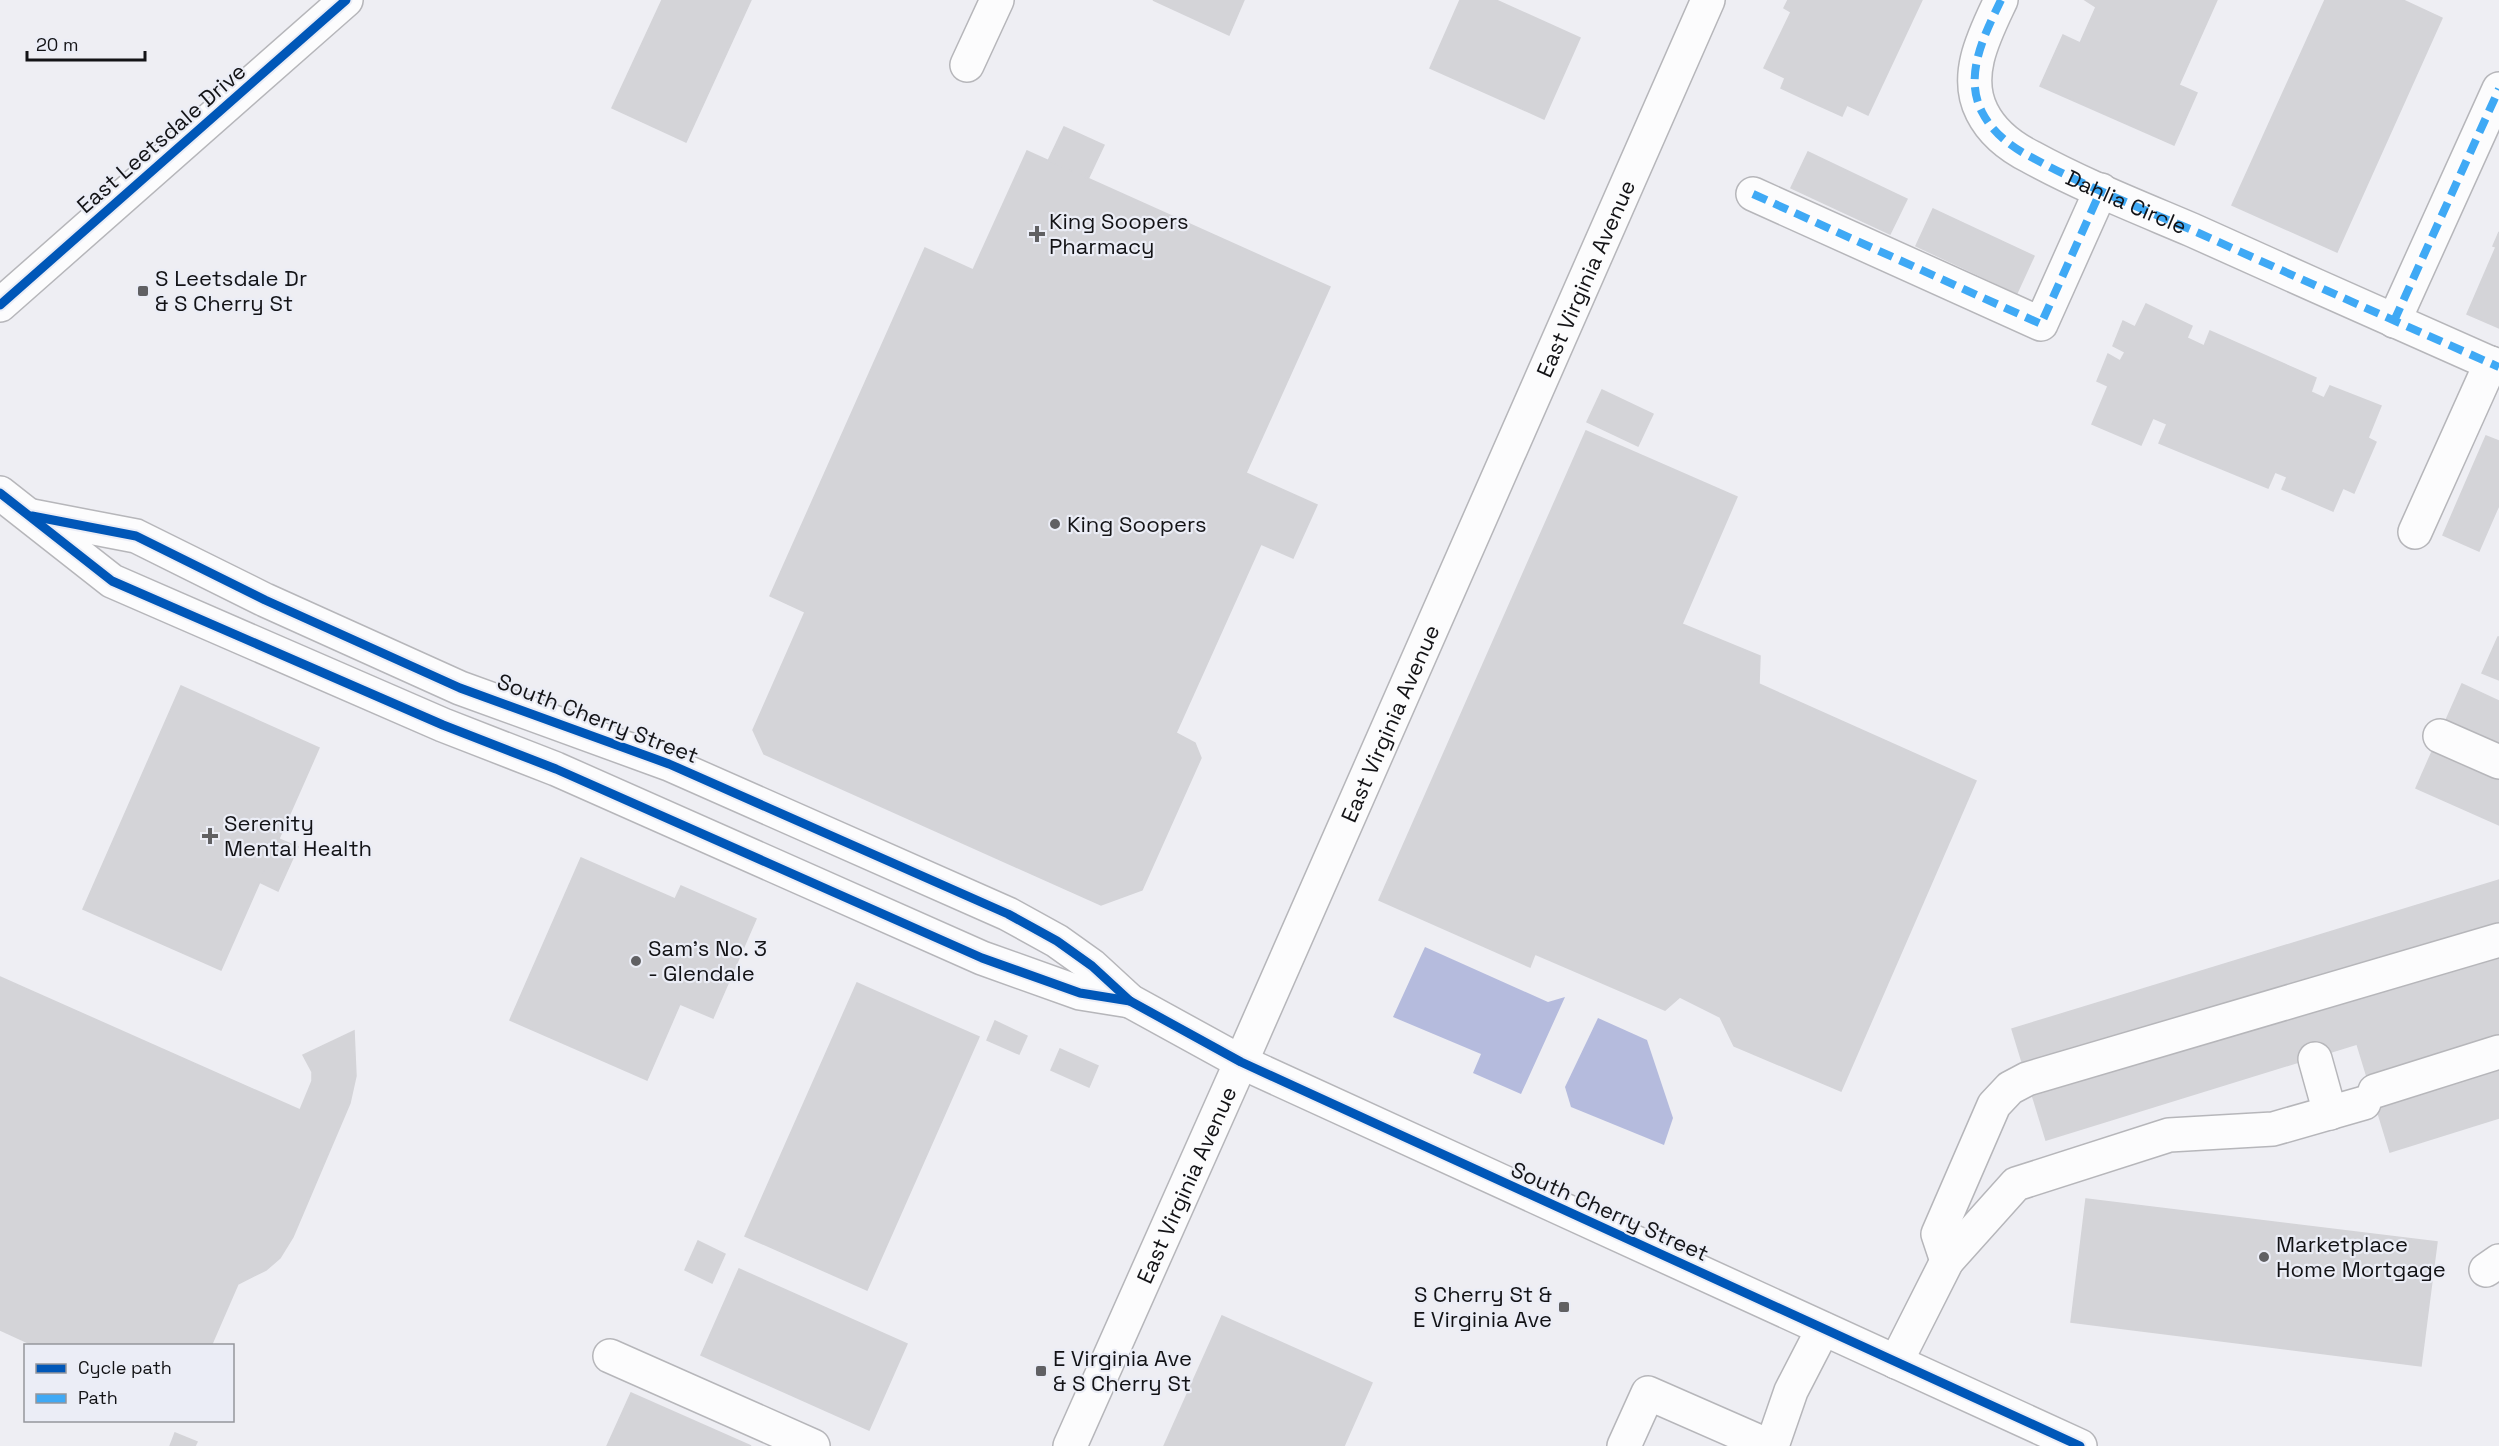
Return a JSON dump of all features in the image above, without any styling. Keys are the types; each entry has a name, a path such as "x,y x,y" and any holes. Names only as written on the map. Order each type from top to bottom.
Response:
{"main road":[{"name":"East Leetsdale Drive","path":"0,305 346,0"},
{"path":"967,65 997,0"},
{"name":"East Virginia Avenue","path":"1070,1446 1708,0"},
{"name":"Dahlia Circle","path":"2001,0 1981,42 1974,91 1982,112 1999,135 2030,157 2101,190 2495,365"},
{"path":"2394,321 2499,89"},
{"path":"1753,194 2041,324 2101,190"},
{"path":"2415,532 2495,365"},
{"name":"South Cherry Street","path":"0,493 112,581 443,725 555,769 982,958 1080,993 1130,1001"},
{"name":"South Cherry Street","path":"32,516 136,536 265,600 460,688 669,764 1008,914 1057,941 1092,966 1130,1001 1241,1062 2080,1446"},
{"path":"2440,736 2499,762"},
{"path":"1947,1261 1938,1234 1994,1105 2010,1088 2027,1078 2499,940"},
{"path":"1896,1362 1947,1261 2016,1184 2169,1135 2273,1129 2330,1113 2369,1097 2499,1052"},
{"path":"2315,1059 2330,1113"},
{"path":"1624,1446 1648,1393 1731,1438 1771,1446 1791,1391 1823,1329"},
{"path":"610,1356 813,1446"}],"water":[{"path":"1425,947 1548,1002 1565,997 1521,1094 1473,1073 1481,1054 1393,1017"},
{"path":"1598,1018 1647,1040 1673,1118 1664,1145 1571,1107 1565,1087"}],"building":[{"path":"662,0 751,0 686,142 612,108"},
{"path":"1153,0 1244,0 1229,35"},
{"path":"1460,0 1496,0 1580,38 1544,119 1430,68"},
{"path":"1788,0 1922,0 1868,115 1847,105 1842,116 1811,102 1781,88 1785,78 1764,68 1791,12 1784,8"},
{"path":"2085,0 2217,0 2179,85 2197,93 2174,145 2040,86 2063,35 2080,43 2096,7"},
{"path":"2325,0 2403,0 2442,18 2337,252 2232,205"},
{"path":"1064,127 1104,145 1088,179 1048,161"},
{"name":"King Soopers","path":"1027,151 1330,287 1246,473 1317,505 1293,558 1261,544 1176,733 1195,743 1201,758 1142,890 1101,905 764,754 753,730 805,612 770,596 925,248 973,270"},
{"path":"1808,152 1907,199 1890,234 1791,188"},
{"path":"1933,209 2034,256 2017,293 1916,246"},
{"path":"2499,232 2499,328 2467,314 2496,247 2493,246"},
{"path":"2146,304 2192,326 2187,338 2204,346 2210,331 2316,378 2311,392 2324,398 2330,386 2381,406 2368,438 2376,442 2354,493 2343,488 2333,511 2282,489 2287,477 2275,472 2268,488 2159,443 2167,424 2153,418 2141,445 2092,424 2108,386 2097,381 2108,354 2120,361 2125,352 2113,346 2123,321 2135,327"},
{"path":"1602,390 1653,414 1638,446 1587,422"},
{"path":"1586,431 1737,497 1682,624 1760,656 1759,684 1976,781 1841,1091 1734,1046 1720,1017 1680,997 1665,1010 1535,954 1530,967 1379,900"},
{"path":"2486,436 2499,441 2499,505 2479,551 2443,535"},
{"path":"2499,637 2499,680 2482,673"},
{"path":"2462,684 2499,701 2499,825 2416,788"},
{"path":"181,686 319,748 221,970 83,909"},
{"path":"279,839 298,847 278,891 259,882"},
{"path":"581,858 675,899 681,886 756,919 713,1018 680,1004 647,1080 510,1020"},
{"path":"2499,880 2499,1118 2390,1152 2357,1044 2046,1140 2012,1029"},
{"path":"0,977 300,1110 312,1081 312,1072 303,1055 354,1031 356,1076 350,1103 293,1237 280,1258 266,1270 238,1284 212,1344 31,1344 0,1330"},
{"path":"857,983 979,1037 867,1290 745,1236"},
{"path":"995,1021 1027,1036 1019,1054 987,1040"},
{"path":"1060,1049 1098,1066 1089,1087 1051,1070"},
{"path":"2086,1199 2437,1242 2421,1366 2071,1322"},
{"path":"698,1241 725,1254 712,1283 685,1270"},
{"path":"739,1269 907,1344 869,1430 701,1355"},
{"path":"1222,1316 1372,1383 1344,1446 1164,1446"},
{"path":"631,1393 751,1446 607,1446"},
{"path":"175,1433 197,1442 195,1446 170,1446"}],"marked path":[{"path":"2001,0 1978,55 1975,84 1982,112 2009,144 2090,186 2499,367"},
{"path":"2394,321 2499,89"},
{"path":"1753,194 2041,324 2101,190"}],"cycle path":[{"path":"0,305 346,0"},
{"path":"0,493 112,581 443,725 556,769 982,958 1080,993 1130,1001"},
{"path":"32,516 136,536 265,600 460,688 669,764 1008,914 1057,941 1092,966 1130,1001 1241,1062 2080,1446"}],"place":[{"name":"King Soopers Pharmacy","path":"1037,234"},
{"name":"S Leetsdale Dr & S Cherry St","path":"143,291"},
{"name":"King Soopers","path":"1055,524"},
{"name":"Serenity Mental Health","path":"210,836"},
{"name":"Sam's No. 3 - Glendale","path":"636,961"},
{"name":"Marketplace Home Mortgage","path":"2264,1257"},
{"name":"S Cherry St & E Virginia Ave","path":"1564,1307"},
{"name":"E Virginia Ave & S Cherry St","path":"1041,1371"}]}
